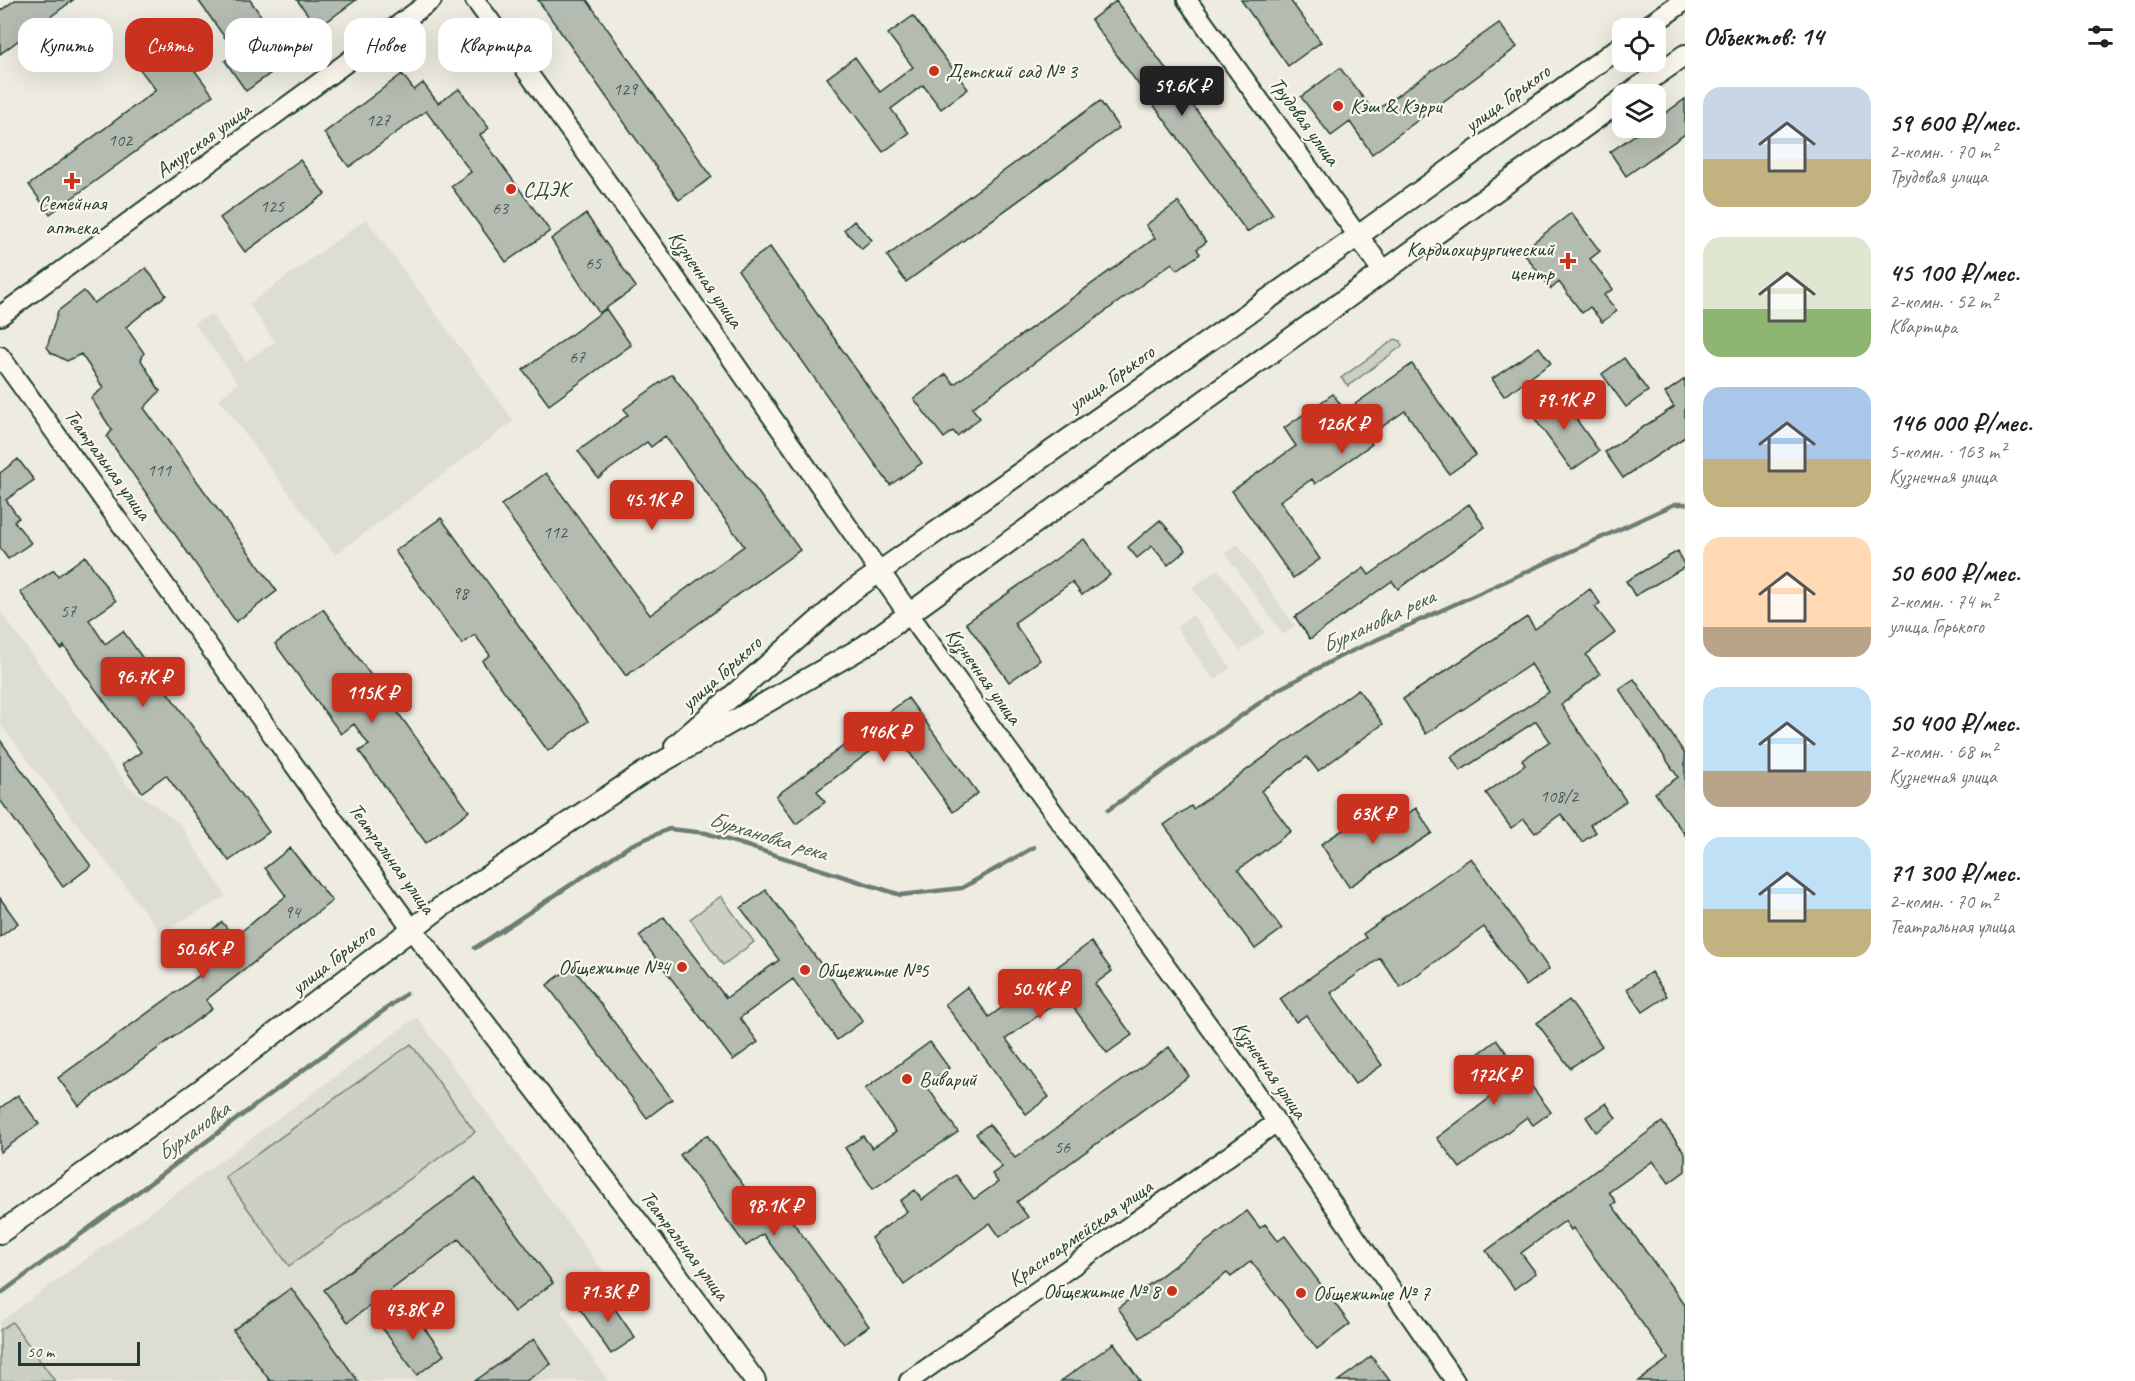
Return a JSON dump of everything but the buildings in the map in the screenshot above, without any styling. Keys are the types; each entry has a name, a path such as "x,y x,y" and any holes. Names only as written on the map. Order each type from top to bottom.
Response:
{"main road":[{"path":"1660,18 1685,0"},
{"name":"улица Горького","path":"643,773 832,607 879,571 1358,236 1612,53"},
{"path":"1643,84 1685,55"},
{"name":"улица Горького","path":"0,1233 226,1071 412,929 643,773 863,647 1612,107"},
{"name":"Трудовая улица","path":"1358,236 1383,271"},
{"name":"Кузнечная улица","path":"879,571 909,614"},
{"name":"Театральная улица","path":"412,929 648,1234 754,1381"}],"street":[{"name":"Амурская улица","path":"0,316 432,0"},
{"name":"Кузнечная улица","path":"474,0 649,240 879,571"},
{"name":"Трудовая улица","path":"1187,0 1358,236"},
{"name":"Театральная улица","path":"0,356 412,929"},
{"name":"Кузнечная улица","path":"909,614 1278,1122 1455,1381"},
{"name":"Красноармейская улица","path":"909,1381 1278,1122"}],"shaded area":[{"path":"366,219 514,421 335,555 219,399 238,383 194,323 211,314 246,361 275,342 249,304"},
{"path":"1395,339 1401,341 1402,346 1348,386 1341,378"},
{"path":"1238,544 1295,626 1283,635 1225,553"},
{"path":"1218,569 1265,632 1240,651 1192,588"},
{"path":"0,611 127,785 180,824 226,896 161,933 0,724"},
{"path":"1193,615 1231,668 1214,680 1176,627"},
{"path":"721,896 754,942 723,965 690,919"},
{"path":"417,1017 610,1281 561,1311 608,1381 0,1381 0,1322"},
{"path":"411,1044 475,1132 289,1266 225,1177"},
{"path":"12,1322 55,1381 0,1381 0,1330"}],"waterway":[{"name":"Бурхановка река","path":"1108,810 1279,689 1341,656 1675,504 1685,504"},
{"name":"Бурхановка река","path":"475,948 631,845 669,829 706,833 901,895 962,888 1034,847"},
{"name":"Бурхановка","path":"0,1294 406,994"}],"place":[{"name":"Детский сад № 3","path":"934,71"},
{"name":"Кэш & Кэрри","path":"1338,106"},
{"name":"Семейная аптека","path":"72,181"},
{"name":"СДЭК","path":"511,189"},
{"name":"Кардиохирургический центр","path":"1568,261"},
{"name":"Общежитие №4","path":"682,967"},
{"name":"Общежитие №5","path":"805,970"},
{"name":"Виварий","path":"907,1079"},
{"name":"Общежитие № 8","path":"1172,1291"},
{"name":"Общежитие № 7","path":"1301,1293"}]}
